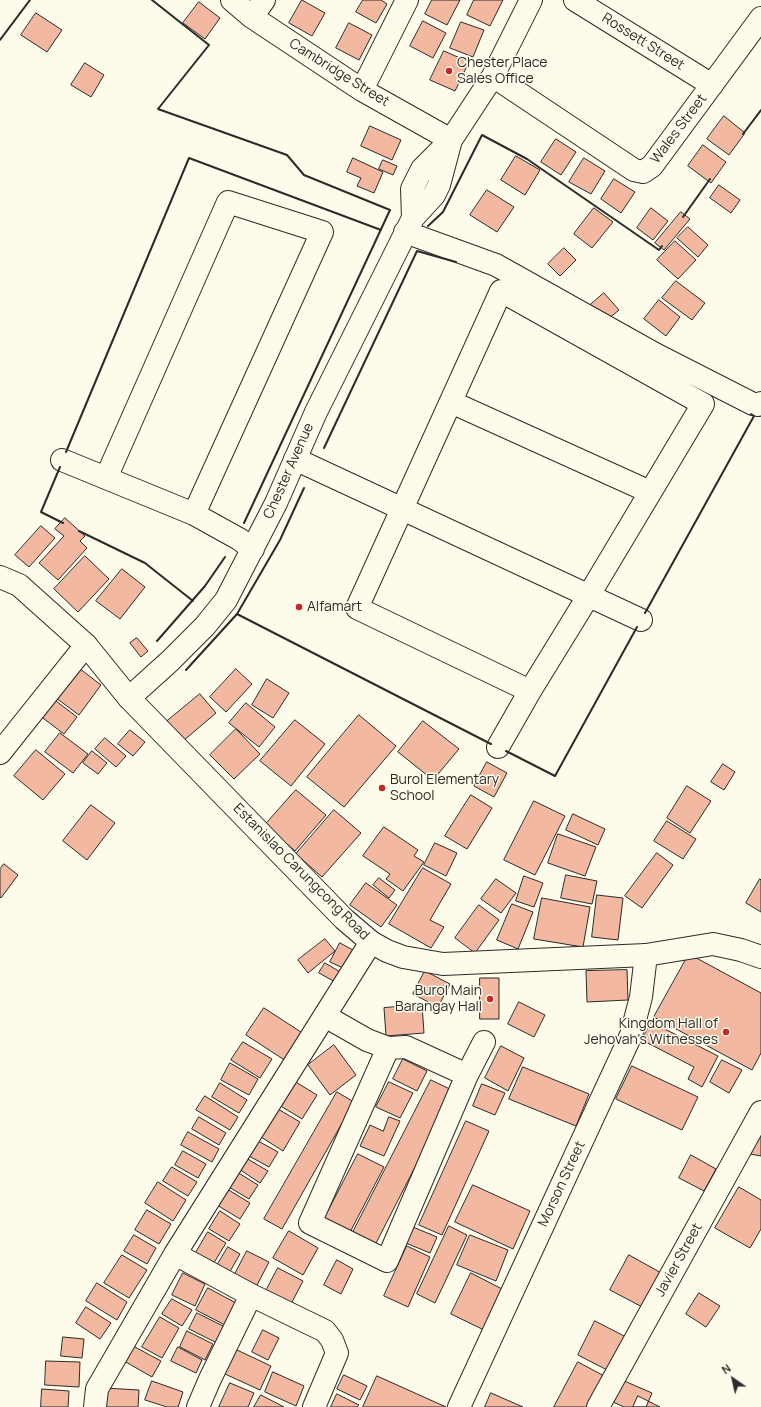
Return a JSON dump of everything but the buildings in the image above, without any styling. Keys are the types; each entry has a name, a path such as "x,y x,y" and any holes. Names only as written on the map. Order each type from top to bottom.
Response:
{"street":[{"name":"Cambridge Street","path":"232,0 258,8 362,90 450,140"},
{"path":"362,90 407,0"},
{"name":"Chester Avenue","path":"129,698 170,661 205,626 226,600 254,549 316,412 409,225 412,189 422,169 450,140 493,76 532,0"},
{"name":"Rossett Street","path":"575,0 712,84"},
{"name":"Wales Street","path":"493,76 634,170 643,172 652,166 761,18"},
{"path":"106,478 228,202 322,232 194,514"},
{"path":"409,225 496,265 655,354 753,404 758,405 761,403"},
{"path":"498,747 530,691 703,404 501,291 357,608 530,691"},
{"path":"451,402 650,492"},
{"path":"295,459 641,620"},
{"path":"62,460 194,514 254,549"},
{"name":"Estanislao Carungcong Road","path":"0,577 19,585 86,645 129,698 344,919 371,942 387,951 403,957 443,964 646,955 713,944 741,950 761,957"},
{"path":"0,754 86,645"},
{"path":"95,1407 97,1389 175,1254 371,942"},
{"name":"Morson Street","path":"459,1407 632,1035 641,997 646,955"},
{"path":"325,1016 367,1040 388,1048 406,1046 467,1075"},
{"path":"388,1048 310,1223 387,1261 467,1075 484,1042"},
{"name":"Javier Street","path":"598,1407 761,1112"},
{"path":"175,1254 251,1295 325,1331 332,1340 337,1353 314,1407"},
{"path":"198,1407 251,1295"}],"wall":[{"path":"0,40 30,0"},
{"path":"152,0 209,45 158,109 287,155 304,175 390,210 244,523"},
{"path":"743,134 761,110"},
{"path":"428,226 443,212 482,135 527,159 659,250 662,246"},
{"path":"66,452 189,158 381,230"},
{"path":"683,217 710,179"},
{"path":"324,448 417,251 456,262"},
{"path":"645,613 754,416 751,414"},
{"path":"60,467 41,512 63,523"},
{"path":"186,670 237,614 280,540 304,488"},
{"path":"79,531 145,563 193,601"},
{"path":"157,641 205,586 225,557"},
{"path":"237,614 491,744"},
{"path":"506,751 555,776 637,627"}],"place":[{"name":"Chester Place Sales Office","path":"449,71"},
{"name":"Alfamart","path":"299,607"},
{"name":"Burol Elementary School","path":"382,788"},
{"name":"Burol Main Barangay Hall","path":"490,999"},
{"name":"Kingdom Hall of Jehovah's Witnesses","path":"726,1032"}]}
